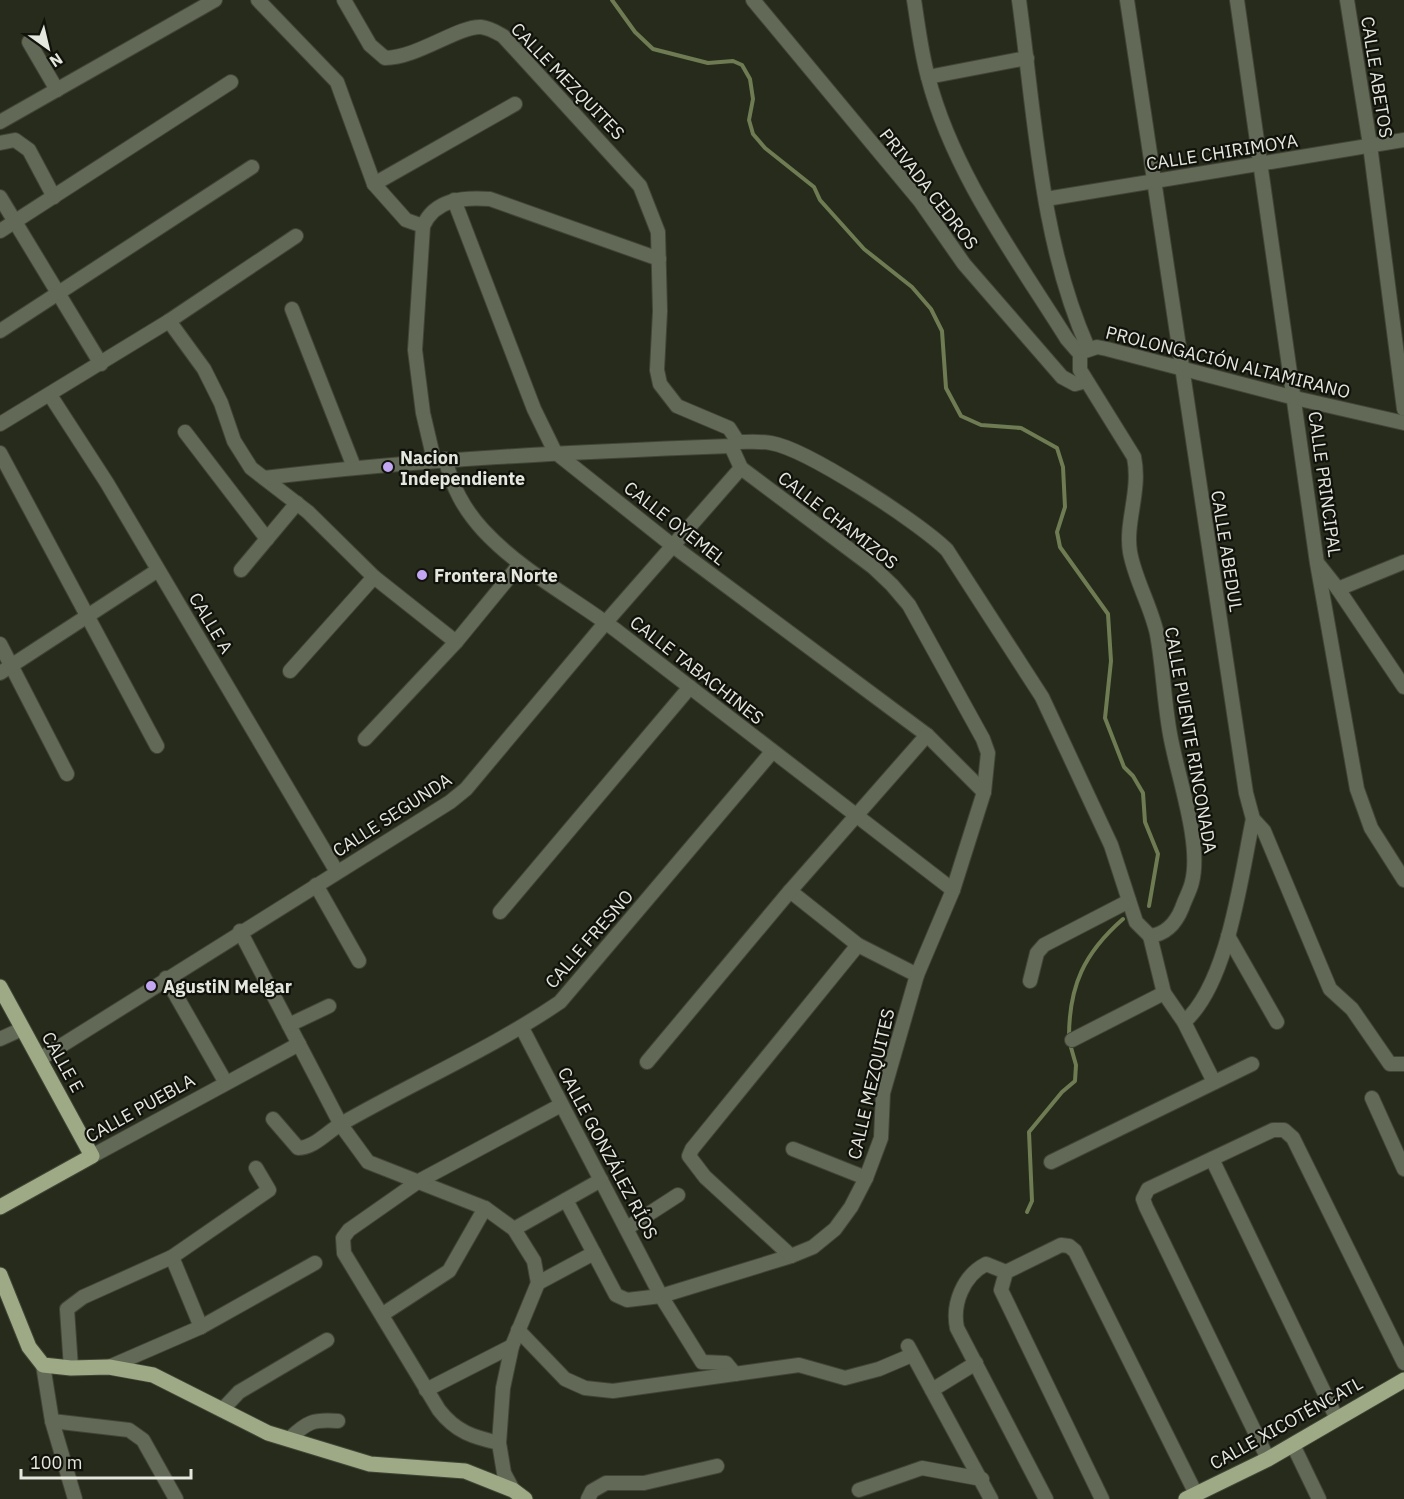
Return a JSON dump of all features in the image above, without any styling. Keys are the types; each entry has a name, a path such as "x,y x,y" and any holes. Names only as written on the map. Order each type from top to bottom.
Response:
{"main road":[{"name":"CALLE E","path":"0,987 92,1156"},
{"name":"CALLE PUEBLA","path":"0,1207 92,1156"},
{"path":"0,1275 29,1347 43,1365 71,1368 109,1367 153,1375 268,1433 370,1464 465,1471 519,1494"},
{"name":"CALLE XICOTÉNCATL","path":"1191,1497 1268,1459 1404,1380"}],"street":[{"path":"0,122 215,0"},
{"path":"258,0 337,82 374,184 406,220 423,226 428,215 436,208 454,200 468,197 490,199 659,259"},
{"name":"CALLE MEZQUITES","path":"344,0 370,45 386,58 401,58 478,27 493,30 503,36 640,186 649,204 658,232 657,370 660,384 677,406 729,428 734,444"},
{"name":"PRIVADA CEDROS","path":"753,0 920,201 964,264 1062,377 1076,384 1086,381"},
{"name":"PROLONGACIÓN ALTAMIRANO","path":"914,0 928,77 956,152 971,184 1067,339 1084,351 1107,349 1295,398 1404,423"},
{"name":"CALLE PUENTE RINCONADA","path":"1019,0 1046,200 1068,297 1084,351 1080,370 1134,457 1137,472 1130,548 1156,633 1170,734 1191,835 1194,863 1192,882 1180,912 1172,925 1160,934 1150,936"},
{"name":"CALLE ABEDUL","path":"1127,0 1180,367 1246,793 1253,819 1264,831 1330,988 1352,1009 1390,1064 1400,1065"},
{"name":"CALLE PRINCIPAL","path":"1237,0 1317,563 1357,789 1371,828 1404,880"},
{"name":"CALLE ABETOS","path":"1347,0 1370,145 1404,409"},
{"path":"29,42 57,90"},
{"path":"928,77 1027,58"},
{"path":"0,231 231,82"},
{"path":"374,184 515,104"},
{"path":"0,143 15,140 29,150 54,197"},
{"name":"CALLE CHIRIMOYA","path":"1046,200 1404,140"},
{"path":"0,331 252,167"},
{"path":"0,197 13,222 101,364"},
{"name":"CALLE OYEMEL","path":"454,200 529,398 555,452 673,546 927,735 984,792"},
{"name":"CALLE TABACHINES","path":"423,226 415,350 423,413 440,460 462,504 484,531 520,564 606,622 953,890"},
{"path":"0,424 170,321 296,236"},
{"path":"291,309 354,467"},
{"path":"170,321 204,369 242,455 251,468 297,503 374,577 456,642"},
{"name":"CALLE A","path":"50,395 158,570 337,872"},
{"path":"185,432 267,539"},
{"path":"264,478 354,467 555,452 772,443 816,462 931,534 947,550 1042,697 1111,845 1136,922 1150,936 1164,993 1184,1022 1214,1082"},
{"name":"CALLE CHAMIZOS","path":"734,444 741,468 873,567 909,605 983,739 988,753"},
{"path":"0,453 157,746"},
{"name":"CALLE SEGUNDA","path":"40,1059 240,931 450,802 466,789 606,622 741,468"},
{"path":"241,570 297,503"},
{"path":"1338,589 1404,562"},
{"path":"1317,563 1338,589 1404,687"},
{"path":"365,739 456,642 520,564"},
{"path":"0,673 158,570"},
{"path":"290,671 374,577"},
{"path":"0,644 67,774"},
{"path":"500,912 690,687"},
{"path":"647,1062 790,891 927,735"},
{"name":"CALLE FRESNO","path":"273,1119 298,1148 309,1147 341,1125 522,1028 560,1002 772,752"},
{"name":"CALLE MEZQUITES","path":"594,1252 616,1295 627,1300 661,1296 791,1256 813,1247 835,1229 851,1207 866,1178 881,1138 883,1093 892,1056 917,975 953,890 984,792 988,753"},
{"path":"1184,1022 1197,1011 1228,936 1253,819"},
{"path":"316,885 359,960"},
{"path":"790,891 858,945 917,975"},
{"path":"1030,981 1037,953 1044,945 1129,901"},
{"path":"240,931 341,1125 369,1162 485,1208 514,1229 534,1261 538,1283 512,1346 503,1388 499,1443 504,1473 519,1494"},
{"path":"1228,936 1277,1022"},
{"path":"791,1256 705,1177 689,1156 692,1149 858,945"},
{"path":"166,978 226,1083"},
{"path":"1072,1040 1164,993"},
{"path":"289,1025 329,1006"},
{"name":"CALLE GONZÁLEZ RÍOS","path":"522,1028 661,1296 702,1362 726,1363 735,1374"},
{"path":"0,1039 22,1029"},
{"name":"CALLE PUEBLA","path":"92,1156 299,1044"},
{"path":"1051,1162 1252,1064"},
{"path":"1372,1098 1404,1169"},
{"path":"499,1443 467,1435 451,1425 426,1390 383,1314 344,1253 343,1238 349,1230 420,1181 561,1105"},
{"path":"1268,1459 1143,1199 1148,1189 1273,1130 1284,1130 1293,1138 1404,1363"},
{"path":"793,1149 866,1178"},
{"path":"1212,1159 1337,1419"},
{"path":"71,1368 67,1309 83,1297 172,1257 269,1190 256,1167"},
{"path":"514,1229 601,1180"},
{"path":"627,1228 678,1195"},
{"path":"538,1283 594,1252 566,1200"},
{"path":"383,1314 449,1271 485,1208"},
{"path":"1102,1499 1000,1290 1004,1277 1061,1245 1069,1246 1075,1251 1191,1497"},
{"path":"172,1257 201,1327"},
{"path":"109,1367 201,1327 315,1263"},
{"path":"1004,1277 986,1264 976,1269 959,1294 954,1316 957,1328 1046,1499"},
{"path":"518,1330 566,1379 585,1388 613,1391 800,1365 845,1378 879,1369 910,1350 991,1499"},
{"path":"222,1410 239,1392 327,1340"},
{"path":"426,1390 512,1346"},
{"path":"932,1390 976,1363"},
{"path":"43,1365 52,1420 75,1499"},
{"path":"289,1439 303,1425 318,1419 338,1421"},
{"path":"52,1420 129,1430 143,1440 176,1499"},
{"path":"1293,1445 1319,1499"},
{"path":"588,1499 592,1491 606,1483 644,1483 717,1466"},
{"path":"859,1490 922,1468 982,1479"}],"waterway":[{"path":"612,0 635,32 653,49 708,63 733,61 742,65 750,79 753,99 749,120 753,134 765,148 814,187 820,200 864,249 912,287 931,309 942,331 946,388 961,416 981,425 1021,428 1057,448 1063,467 1065,507 1057,532 1060,547 1108,614 1111,661 1105,718 1124,767 1133,776 1143,793 1145,822 1158,854 1149,906"},
{"path":"1069,1037 1072,1002 1081,972 1098,945 1123,919"},
{"path":"1027,1212 1032,1201 1029,1132 1062,1092 1075,1081 1076,1065 1070,1044"}],"place":[{"name":"Nacion Independiente","path":"388,467"},
{"name":"Frontera Norte","path":"422,575"},
{"name":"AgustiN Melgar","path":"151,986"}]}
